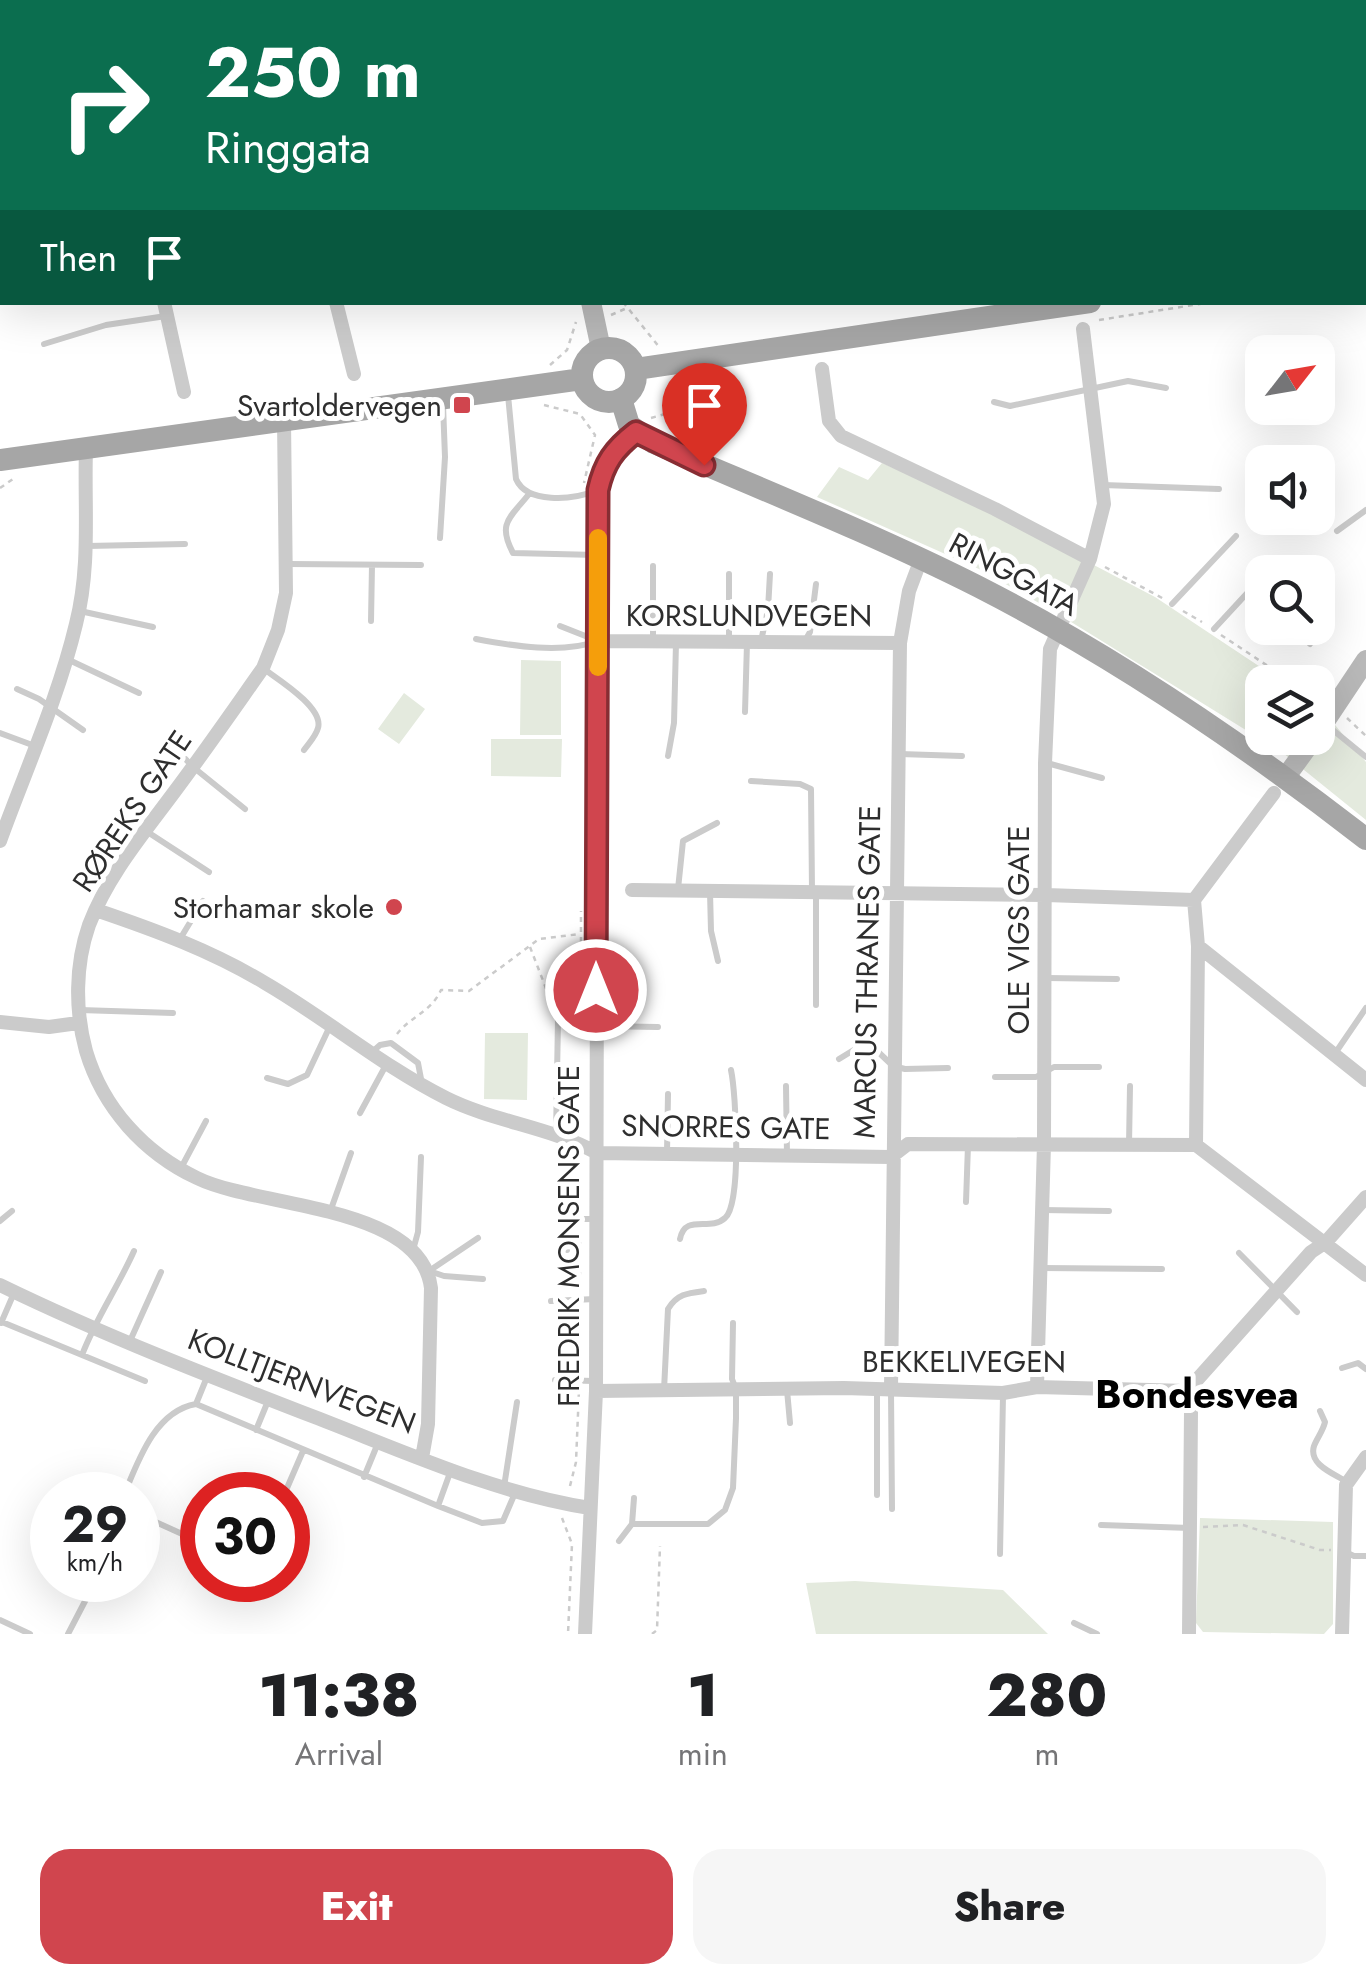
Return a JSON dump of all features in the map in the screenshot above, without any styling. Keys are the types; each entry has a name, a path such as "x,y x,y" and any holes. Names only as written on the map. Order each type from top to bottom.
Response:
{"main road":[{"path":"584,310 601,349"},
{"path":"636,370 1096,311"},
{"path":"601,349 622,350 636,370 631,391 621,399 598,400 586,389 582,378 585,362 601,349"},
{"path":"0,460 582,378"},
{"path":"621,399 630,425 641,426"},
{"name":"RINGGATA","path":"641,426 921,559 1056,630 1174,702 1280,786 1366,839"},
{"path":"1335,706 1366,660"},
{"path":"1280,786 1301,755"}],"street":[{"path":"337,305 354,374"},
{"path":"165,309 184,392"},
{"name":"OLE VIGS GATE","path":"1037,1387 1050,648 1090,560 1102,520 1102,485 1083,328"},
{"path":"822,369 829,421 841,436 1090,560"},
{"name":"RØREKS GATE","path":"284,420 286,594 278,630 263,668 112,876 83,949 78,1017 91,1066 127,1127 146,1146 181,1169 227,1189 365,1223 398,1239 429,1271"},
{"name":"FREDRIK MONSENS GATE","path":"585,1634 596,1386 597,1219 598,555 590,492 617,446 641,426"},
{"path":"0,841 51,708 78,611 86,546 86,448"},
{"name":"MARCUS THRANES GATE","path":"884,1389 894,1066 900,644 909,591 921,559"},
{"name":"KORSLUNDVEGEN","path":"598,642 900,644"},
{"path":"1280,786 1194,900 1198,946 1196,1146 1366,1276"},
{"path":"632,890 1194,900"},
{"name":"SNORRES GATE","path":"96,910 180,940 265,983 422,1085 492,1118 580,1144 597,1153 892,1157 908,1144 1196,1146"},
{"path":"1198,946 1366,1080"},
{"path":"0,1022 50,1027 78,1017"},
{"path":"1189,1634 1188,1391 1366,1196"},
{"path":"422,1458 428,1396 429,1271"},
{"name":"KOLLTJERNVEGEN","path":"7,1289 378,1442 510,1490 590,1508"},
{"name":"BEKKELIVEGEN","path":"596,1386 664,1391 787,1388 1003,1393 1037,1387 1188,1391"},
{"path":"1342,1634 1347,1482 1366,1457"}],"lane":[{"path":"44,344 165,309"},
{"path":"994,402 1010,406 1128,382 1166,388"},
{"path":"508,388 520,488 529,494 590,492"},
{"path":"440,538 445,457 443,397"},
{"path":"1102,485 1219,489"},
{"path":"529,494 504,528 504,537 513,553 598,555"},
{"path":"1337,531 1366,510"},
{"path":"1172,604 1236,536"},
{"path":"86,546 185,544"},
{"path":"286,564 421,565"},
{"path":"371,621 372,565"},
{"path":"653,566 653,642"},
{"path":"729,574 729,642"},
{"path":"745,712 754,642 768,609 770,574"},
{"path":"804,642 810,632 816,584"},
{"path":"1214,629 1245,595"},
{"path":"78,611 153,628"},
{"path":"560,626 598,642"},
{"path":"476,640 505,645 583,646 598,642"},
{"path":"668,756 674,723 676,642"},
{"path":"66,658 139,692"},
{"path":"263,668 313,708 319,718 318,732 304,750"},
{"path":"16,689 39,698 83,730"},
{"path":"0,733 36,747"},
{"path":"1335,740 1366,757"},
{"path":"176,748 245,809"},
{"path":"899,754 962,756"},
{"path":"1046,763 1102,778"},
{"path":"751,781 800,784 811,789 816,1005"},
{"path":"678,890 683,841 717,823"},
{"path":"145,830 209,872"},
{"path":"710,891 711,931 718,961"},
{"path":"180,940 203,901"},
{"path":"1045,978 1117,979"},
{"path":"1334,1054 1366,1008"},
{"path":"78,1017 172,1012"},
{"path":"556,1137 558,1019"},
{"path":"267,1078 288,1084 307,1075 330,1025"},
{"path":"596,1026 658,1027"},
{"path":"370,1053 380,1045 391,1044 418,1063 422,1085"},
{"path":"838,1059 857,1048 874,1048 894,1066 905,1069 948,1068"},
{"path":"360,1113 387,1064"},
{"path":"996,1077 1036,1078 1054,1067 1099,1067"},
{"path":"680,1238 688,1224 716,1223 729,1214 734,1198 731,1070"},
{"path":"786,1086 787,1156"},
{"path":"1129,1146 1130,1086"},
{"path":"666,1154 668,1094"},
{"path":"181,1169 206,1121"},
{"path":"966,1202 968,1144"},
{"path":"330,1213 352,1152"},
{"path":"413,1252 418,1232 420,1157"},
{"path":"1040,1210 1109,1210"},
{"path":"0,1221 12,1212"},
{"path":"567,1250 567,1218 597,1219"},
{"path":"429,1271 478,1238"},
{"path":"82,1355 92,1326 118,1286 134,1251"},
{"path":"1239,1254 1297,1312"},
{"path":"1040,1268 1162,1269"},
{"path":"429,1271 483,1279"},
{"path":"130,1342 161,1272"},
{"path":"7,1289 1,1324 145,1381"},
{"path":"664,1391 668,1309 683,1294 704,1291"},
{"path":"551,1300 596,1300"},
{"path":"632,1524 708,1524 725,1510 732,1488 736,1389 732,1379 733,1323"},
{"path":"1342,1368 1358,1363 1366,1368"},
{"path":"196,1404 208,1375"},
{"path":"555,1380 596,1386"},
{"path":"787,1388 790,1424"},
{"path":"877,1495 884,1389"},
{"path":"884,1389 892,1509"},
{"path":"1000,1554 1003,1393"},
{"path":"256,1430 269,1400"},
{"path":"134,1472 148,1440 182,1406 196,1404 364,1477 482,1523 494,1523 503,1521 509,1513 517,1402"},
{"path":"1320,1411 1325,1422 1313,1449 1314,1456 1317,1463 1347,1482"},
{"path":"364,1477 378,1442"},
{"path":"294,1472 303,1451"},
{"path":"438,1506 451,1469"},
{"path":"618,1541 632,1524 634,1498"},
{"path":"1101,1525 1190,1528"},
{"path":"1342,1550 1366,1556"},
{"path":"68,1634 85,1602"},
{"path":"0,1620 30,1634"},
{"path":"1074,1623 1097,1634"}],"path":[{"path":"1096,311 1173,305"},
{"path":"610,316 627,307 662,350"},
{"path":"549,370 571,343 584,310"},
{"path":"682,381 670,384 673,411 684,435"},
{"path":"536,404 580,414 595,434"},
{"path":"641,426 673,411"},
{"path":"595,434 606,432"},
{"path":"590,492 584,478 595,434"},
{"path":"1090,560 1172,604 1267,665"},
{"path":"581,901 581,971"},
{"path":"391,1044 404,1025 435,1003 441,990 469,991 539,939 580,934"},
{"path":"529,946 558,1019"},
{"path":"568,1634 572,1544 562,1521 562,1504 574,1478 576,1462 580,1218"},
{"path":"1190,1528 1243,1525 1320,1550 1342,1550"},
{"path":"652,1634 657,1630 660,1546"}],"shaded area":[{"path":"882,463 989,510 1155,597 1257,665 1245,665 1245,730 979,569 817,497 839,467 868,480"},
{"path":"521,660 561,661 561,735 520,735"},
{"path":"404,693 425,709 399,744 378,729"},
{"path":"1335,725 1366,762 1366,820 1285,755 1335,755"},
{"path":"491,739 562,739 561,777 491,776"},
{"path":"485,1033 528,1033 527,1100 484,1099"},
{"path":"1200,1518 1333,1522 1333,1624 1324,1634 1203,1632 1196,1623"},
{"path":"855,1581 1003,1590 1048,1634 816,1634 806,1583"}],"slow traffic":[{"path":"598,538 598,667"}],"place":[{"name":"Svartoldervegen","path":"462,405"},
{"name":"Storhamar skole","path":"394,907"}],"district":[{"name":"Bondesvea","path":"1197,1394"}],"route":[{"path":"596,990 598,490 604,466 617,446 636,432 704,465"}]}
